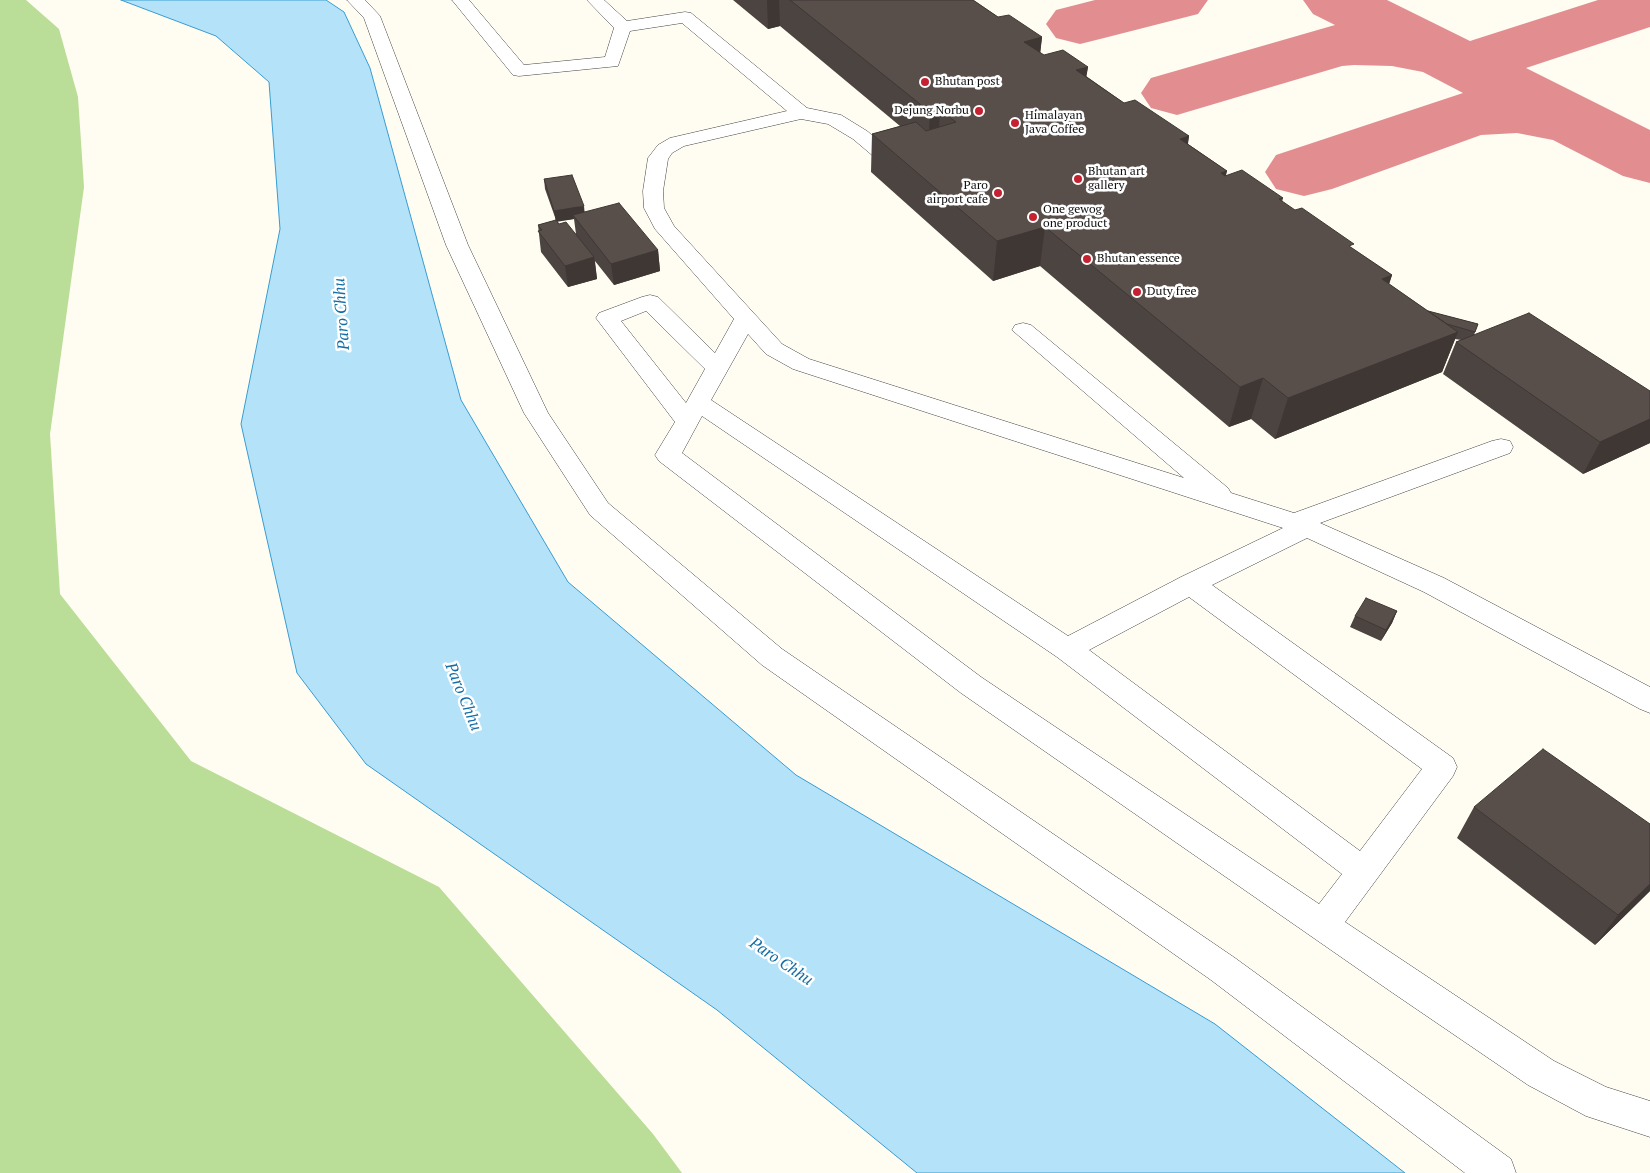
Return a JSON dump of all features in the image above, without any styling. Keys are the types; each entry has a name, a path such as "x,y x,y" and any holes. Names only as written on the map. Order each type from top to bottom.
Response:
{"street":[{"path":"355,0 372,16 457,245 536,413 599,509 772,657 1223,969 1497,1173"},
{"path":"460,0 519,71 612,62 623,27"},
{"path":"595,0 623,27"},
{"path":"623,27 685,17 801,113"},
{"path":"886,157 860,136 834,120 801,113 694,137 665,149 658,158 653,191 654,208 665,229 774,349 800,364 1299,525 1434,585 1650,701"},
{"path":"835,138 860,136"},
{"path":"717,368 650,302 607,318 692,411 1067,649 1363,872"},
{"path":"746,318 668,455 971,685 1322,926 1541,1073 1600,1103 1650,1119"},
{"path":"1023,330 1227,502"},
{"path":"1067,649 1299,525 1345,505 1501,447"},
{"path":"1191,584 1442,767 1322,926"}],"green space":[{"path":"0,0 26,0 59,29 78,97 84,187 50,434 60,594 191,761 439,887 653,1134 682,1173 0,1173"}],"water":[{"name":"Paro Chhu","path":"121,0 326,0 344,12 370,68 461,400 568,582 796,775 1215,1024 1405,1173 917,1173 717,1010 366,764 297,673 241,424 280,229 269,82 216,36"}],"building":[{"path":"790,0 973,0 998,17 1009,15 1042,37 1024,42 1044,55 1063,50 1088,67 1076,70 1124,103 1135,100 1189,136 1180,139 1227,171 1221,173 1225,176 1242,170 1283,198 1279,199 1295,210 1302,208 1354,244 1349,246 1392,275 1382,279 1458,332 1288,398 1263,378 1240,387 1045,227 997,241 872,134 916,122 926,131 956,122 940,110 930,112"},
{"path":"572,175 584,206 554,211 544,179"},
{"path":"619,203 658,250 611,264 573,215"},
{"path":"556,220 559,224 566,222 594,257 565,266 538,231 542,230 538,225"},
{"path":"1428,311 1478,324 1475,332 1447,324"},
{"path":"1529,313 1650,391 1650,419 1600,442 1456,342"},
{"path":"1366,598 1397,611 1386,630 1355,616"},
{"path":"1543,749 1650,824 1650,884 1618,915 1474,807"}],"taxiway":[{"path":"1080,24 1175,0"},
{"path":"1336,0 1650,160"},
{"path":"1466,65 1634,10 1640,6 1642,0"},
{"path":"1177,93 1335,46 1354,44 1392,45 1438,54"},
{"path":"1304,172 1472,113 1517,111 1541,114 1571,122"}],"place":[{"name":"Bhutan post","path":"925,82"},
{"name":"Dejung Norbu","path":"979,111"},
{"name":"Himalayan Java Coffee","path":"1015,123"},
{"name":"Bhutan art gallery","path":"1078,179"},
{"name":"Paro airport cafe","path":"998,193"},
{"name":"One gewog one product","path":"1033,217"},
{"name":"Bhutan essence","path":"1087,259"},
{"name":"Duty free","path":"1137,292"}]}
